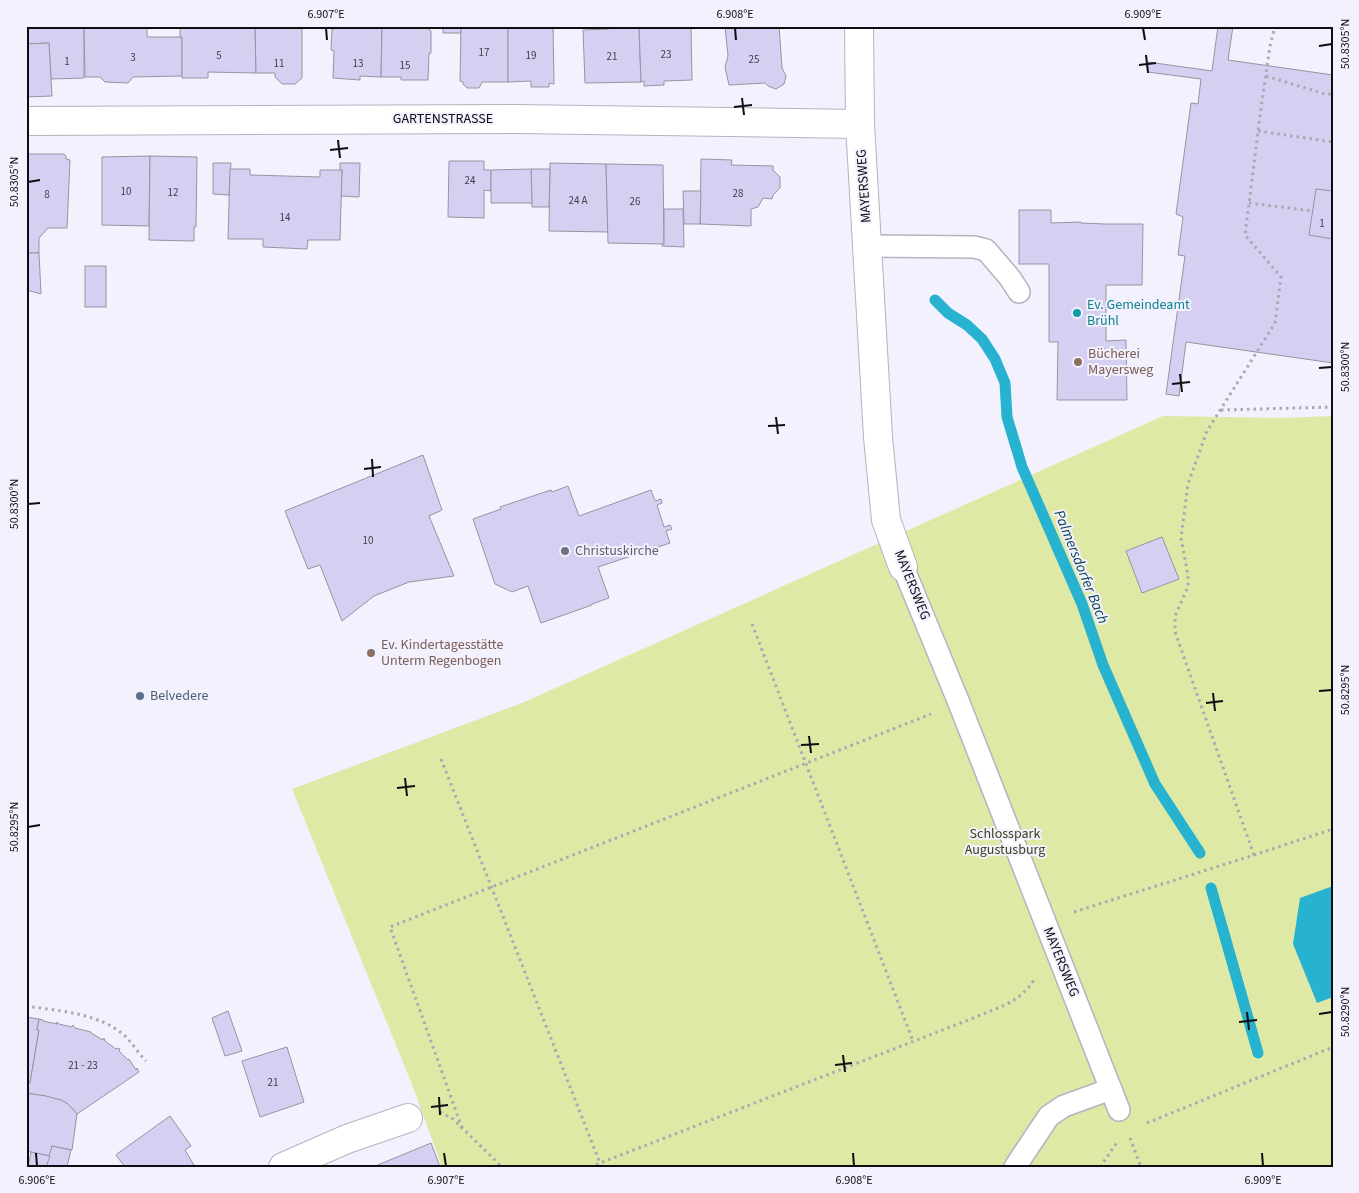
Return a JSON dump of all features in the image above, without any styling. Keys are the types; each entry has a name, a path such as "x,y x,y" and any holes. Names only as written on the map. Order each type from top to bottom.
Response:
{"street":[{"name":"MAYERSWEG","path":"859,26 860,124 878,437 886,520 904,567"},
{"name":"GARTENSTRASSE","path":"26,121 516,119 860,124"},
{"path":"284,1167 347,1139 408,1118"}],"lane":[{"path":"868,246 974,247 986,250 1010,278 1019,292"},
{"name":"MAYERSWEG","path":"904,567 960,703 1119,1110"},
{"path":"1015,1167 1049,1116 1064,1106 1111,1089"}],"path":[{"path":"1254,855 1175,632 1175,616 1188,587 1188,575 1181,538 1188,484 1207,430 1275,323 1281,277 1245,235 1270,46 1275,26"},
{"path":"1266,76 1325,94 1333,94"},
{"path":"1258,131 1333,142"},
{"path":"1249,203 1313,211"},
{"path":"1221,410 1333,407"},
{"path":"752,624 913,1042"},
{"path":"462,1128 390,927 960,703"},
{"path":"441,759 600,1163"},
{"path":"1045,920 1333,829"},
{"path":"590,1167 1010,1003 1024,994 1034,981 1036,973"},
{"path":"26,1016 27,1006 76,1014 106,1023 125,1036 146,1062"},
{"path":"1100,1167 1109,1152 1127,1131 1333,1046"},
{"path":"1119,1110 1142,1167"},
{"path":"408,1118 428,1112 441,1112 453,1119 502,1167"}],"green space":[{"name":"Schlosspark Augustusburg","path":"1163,416 1282,418 1333,416 1333,1167 442,1167 413,1087 292,789 522,703"}],"water":[{"path":"1333,886 1333,997 1317,1003 1293,944 1300,898"}],"building":[{"path":"26,26 84,26 84,78 51,79 49,43 26,44"},
{"path":"84,26 147,26 147,37 182,37 182,76 133,77 128,83 105,82 100,77 85,77"},
{"path":"180,26 255,26 256,73 208,72 208,78 182,78 182,37 180,37"},
{"path":"255,26 302,26 302,78 295,84 282,84 275,77 275,73 256,73"},
{"path":"335,26 382,26 381,77 360,76 360,80 333,78 334,51 331,50 332,29"},
{"path":"382,26 429,26 431,31 431,53 429,53 428,80 401,80 401,77 381,77"},
{"path":"443,26 461,26 461,33 443,33"},
{"path":"461,26 508,26 508,82 482,82 479,88 467,88 460,81"},
{"path":"508,26 553,26 554,84 549,83 549,87 531,87 531,81 508,82"},
{"path":"609,26 639,26 641,82 585,83 583,30 609,29"},
{"path":"639,26 691,26 692,80 664,81 664,85 644,86 644,81 641,82"},
{"path":"725,26 779,26 782,68 786,76 784,84 776,89 765,83 729,85 725,67 728,56"},
{"path":"1218,26 1233,26 1228,60 1333,75 1333,363 1186,342 1179,396 1166,394 1185,256 1178,255 1183,217 1176,214 1191,103 1198,104 1201,79 1148,72 1148,62 1212,71"},
{"path":"49,43 52,96 26,97 26,44"},
{"path":"26,154 64,154 66,159 70,160 67,228 48,228 39,238 39,253 26,253"},
{"path":"150,156 149,226 102,225 102,157"},
{"path":"150,156 197,157 194,241 149,240"},
{"path":"701,159 732,160 731,165 773,166 773,170 780,177 780,188 773,195 772,199 763,198 758,207 751,209 751,226 700,224"},
{"path":"449,161 484,161 484,170 491,170 491,191 484,190 484,218 448,217"},
{"path":"213,163 231,163 229,195 213,194"},
{"path":"340,163 360,163 359,197 341,196 342,170 340,171"},
{"path":"550,163 606,164 608,232 549,231"},
{"path":"606,164 663,165 664,244 608,243"},
{"path":"230,169 250,169 250,175 320,177 320,170 342,170 340,240 308,240 307,249 263,247 263,239 228,239"},
{"path":"531,169 550,169 549,207 532,207"},
{"path":"531,169 532,203 491,203 491,170"},
{"path":"1316,189 1333,191 1333,239 1309,235"},
{"path":"683,191 701,191 700,224 684,224"},
{"path":"664,209 683,209 684,247 662,246 664,244"},
{"name":"Ev. Gemeindeamt Brühl","path":"1019,210 1051,210 1051,223 1143,224 1142,285 1106,285 1106,341 1126,340 1127,400 1057,400 1058,342 1049,342 1049,264 1019,264"},
{"path":"26,253 39,253 41,294 26,290"},
{"path":"85,266 106,266 106,307 85,307"},
{"path":"423,455 442,510 429,516 454,576 409,582 374,596 342,621 320,565 308,569 285,511"},
{"name":"Christuskirche","path":"568,486 579,516 651,490 655,501 661,499 662,503 657,505 664,527 670,525 672,529 666,531 670,543 598,567 609,598 541,623 528,586 512,592 495,584 473,519 501,509 500,507"},
{"path":"1162,537 1179,579 1142,593 1126,551"},
{"path":"228,1011 242,1051 225,1056 212,1018"},
{"path":"26,1017 39,1019 37,1030 39,1030 30,1083 28,1083 26,1093"},
{"path":"39,1019 72,1027 73,1025 75,1028 91,1032 103,1040 104,1038 105,1041 116,1049 120,1049 119,1051 129,1059 139,1072 77,1114 68,1104 61,1100 27,1093 39,1030 37,1030"},
{"path":"287,1047 304,1102 260,1117 242,1061"},
{"path":"26,1093 29,1094 26,1109"},
{"path":"26,1093 61,1100 68,1104 77,1114 72,1150 52,1146 50,1156 26,1151 26,1109 29,1094"},
{"path":"170,1116 191,1146 185,1150 195,1167 125,1167 116,1155"},
{"path":"431,1143 440,1167 373,1167"},
{"path":"52,1146 71,1150 67,1167 46,1167"},
{"path":"31,1152 50,1156 46,1167 28,1167"}],"waterway":[{"name":"Palmersdorfer Bach","path":"935,300 948,313 967,325 982,339 995,359 1005,383 1007,417 1022,467 1082,604 1103,665 1155,784 1200,853"},
{"name":"Palmersdorfer Bach","path":"1211,888 1258,1053"}],"place":[{"name":"Ev. Gemeindeamt Brühl","path":"1077,313"},
{"name":"Bücherei Mayersweg","path":"1078,362"},
{"name":"Christuskirche","path":"565,551"},
{"name":"Ev. Kindertagesstätte Unterm Regenbogen","path":"371,653"},
{"name":"Belvedere","path":"140,696"}]}
